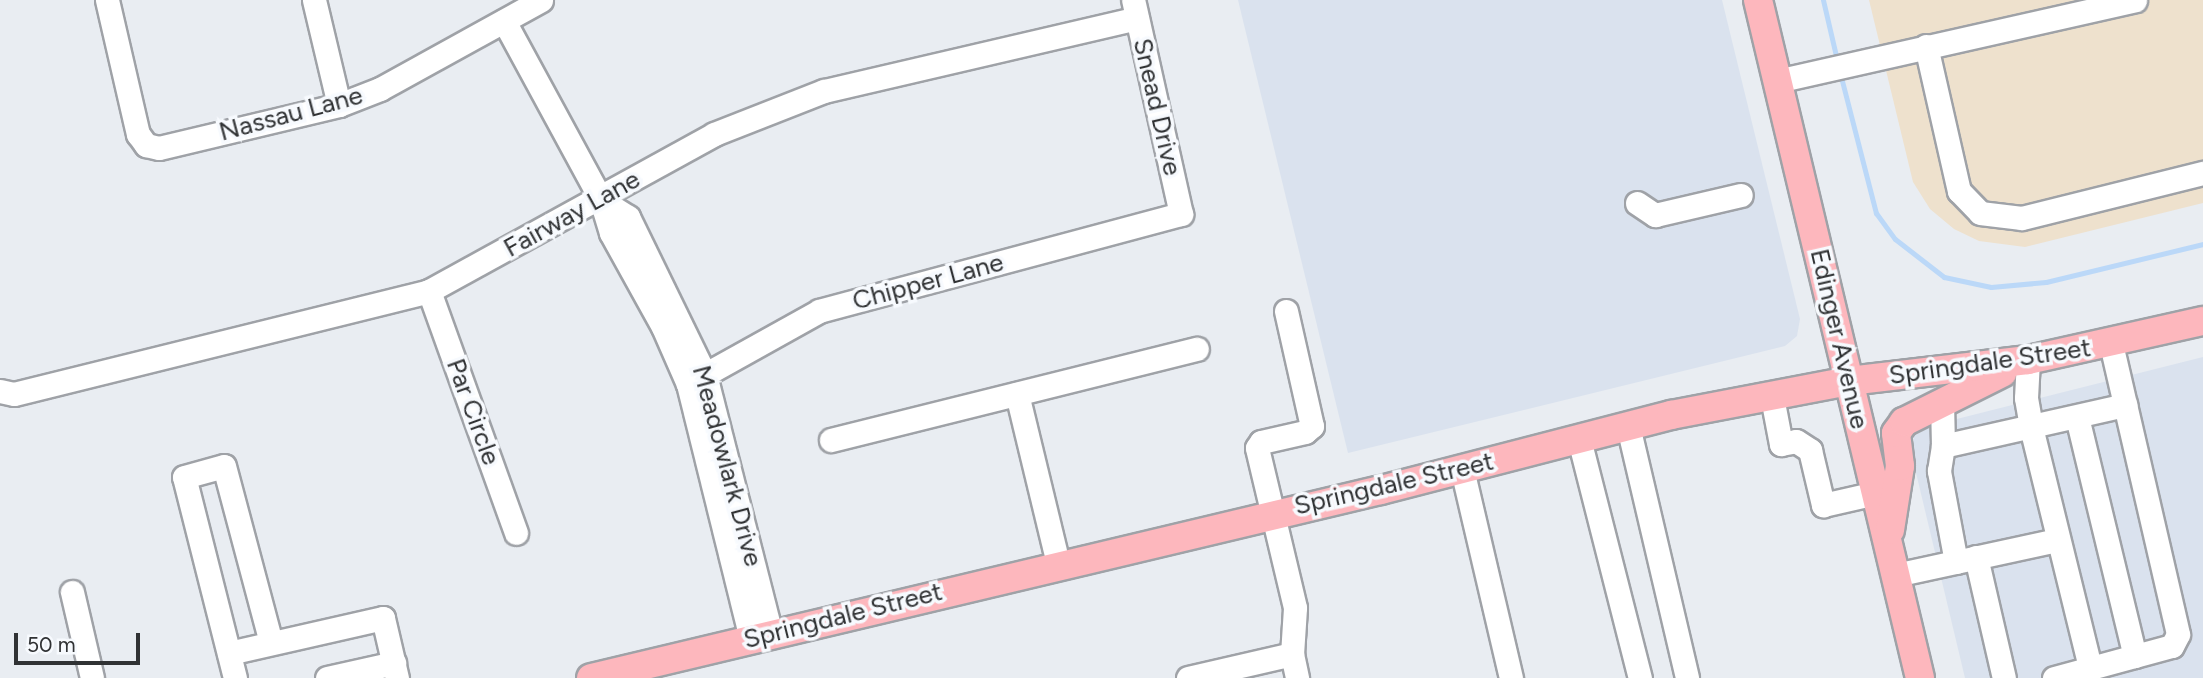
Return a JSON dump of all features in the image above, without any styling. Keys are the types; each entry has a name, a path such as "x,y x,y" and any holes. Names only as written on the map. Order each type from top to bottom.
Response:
{"main road":[{"name":"Edinger Avenue","path":"1758,0 1790,78 1849,381 1920,678"},
{"name":"Springdale Street","path":"591,678 1462,469 1628,426 1849,381 2028,360 2111,344 2203,321"},
{"path":"1888,543 1900,466 1896,433 1916,412 2028,360"}],"street":[{"name":"Nassau Lane","path":"107,0 138,134 146,145 159,148 339,104 380,89 541,0"},
{"path":"314,0 339,104"},
{"path":"1790,78 2135,0"},
{"name":"Fairway Lane","path":"0,392 14,394 429,291 601,200 714,134 824,91 1135,9"},
{"name":"Snead Drive","path":"1135,9 1181,214"},
{"name":"Meadowlark Drive","path":"504,21 601,200 611,233 663,327 697,380 761,637"},
{"path":"1927,46 1959,191 1980,213 2022,218 2203,173"},
{"path":"1637,203 1655,215 1741,195"},
{"name":"Chipper Lane","path":"697,380 819,311 1181,214"},
{"name":"Par Circle","path":"429,291 516,533"},
{"path":"1286,311 1312,426 1305,432 1261,442 1257,448 1295,608 1292,654 1297,678"},
{"path":"2054,678 2172,646 2178,634 2111,344"},
{"path":"831,440 1197,349"},
{"path":"2028,360 2026,398 2031,427 2090,668"},
{"path":"1017,394 1058,564"},
{"path":"1772,397 1782,444 1796,441 1810,450 1823,505 1876,493"},
{"path":"1942,402 1944,446 1939,471 2004,678"},
{"path":"1944,446 2125,405"},
{"path":"2077,417 2136,656"},
{"path":"1628,426 1687,678"},
{"path":"1579,439 1640,678"},
{"path":"235,678 184,477 224,466 271,643"},
{"path":"1462,469 1511,678"},
{"path":"1895,575 2057,540"},
{"path":"72,592 92,678"},
{"path":"229,653 383,618 395,670 327,678"},
{"path":"1188,678 1292,654"}],"shaded area":[{"path":"1238,0 1722,0 1800,319 1797,336 1785,346 1348,453"},
{"path":"1869,0 2203,0 2203,203 2025,247 1979,241 1954,229 1930,209 1913,182"},
{"path":"2203,357 2203,678 1965,678 1912,456 1914,436 1933,425"}],"waterway":[{"path":"1823,0 1837,60"},
{"path":"1840,73 1876,213 1895,239 1944,277 1991,287 2046,282 2203,244"}]}
